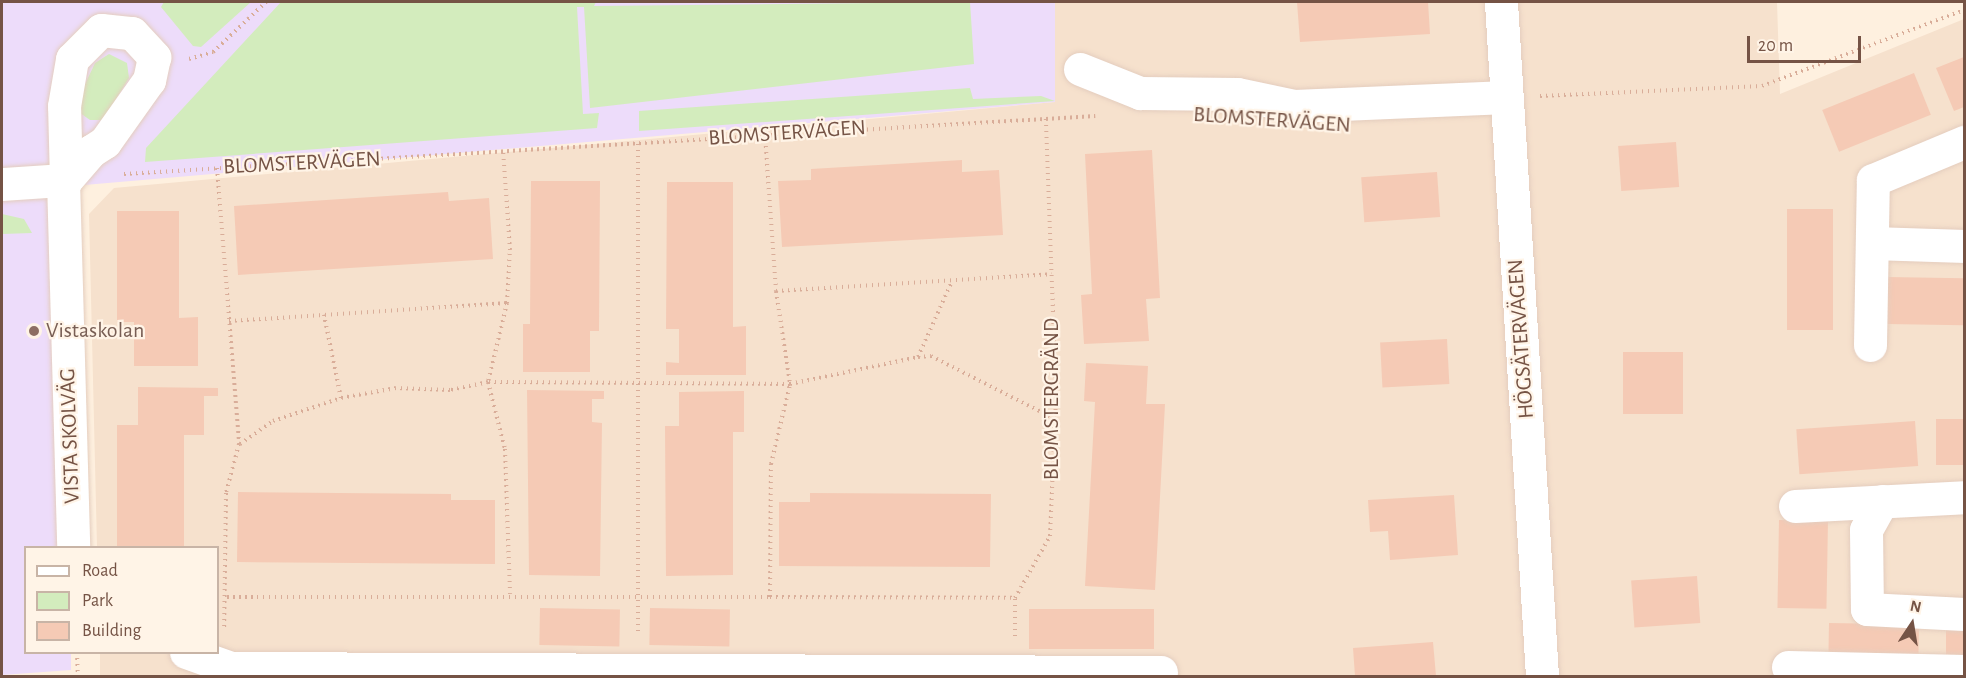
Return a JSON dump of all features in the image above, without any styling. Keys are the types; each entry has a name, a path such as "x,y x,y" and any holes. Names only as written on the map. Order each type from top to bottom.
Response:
{"street":[{"name":"HÖGSÄTERVÄGEN","path":"1501,2 1542,676"},
{"name":"VISTA SKOLVÄG","path":"73,546 65,180 67,83 72,59 88,37 110,28 132,33 149,47 154,68"},
{"path":"2,184 65,180 141,97 154,68"},
{"name":"BLOMSTERVÄGEN","path":"1080,69 1140,93 1237,94 1293,106 1507,97"},
{"path":"1870,345 1873,180 1965,142"},
{"path":"1873,243 1965,246"},
{"path":"1795,506 1965,497"},
{"path":"1882,501 1866,530 1867,609 1965,614"},
{"path":"191,654 220,667 1161,672"},
{"path":"1788,667 1965,671"}],"path":[{"path":"154,68 213,52 266,2"},
{"path":"1507,97 1762,86 1965,10"},
{"name":"BLOMSTERVÄGEN","path":"65,180 217,168 638,144 765,134 1046,117 1104,116"},
{"name":"BLOMSTERGRÄND","path":"1014,670 1015,598 1050,536 1055,418 1046,117"},
{"path":"765,134 776,291 790,384 771,464 770,597"},
{"path":"638,144 638,670"},
{"path":"503,151 510,250 507,303 488,382 505,448 510,594"},
{"path":"217,168 239,444 226,493 227,597 220,667"},
{"path":"776,291 1051,274"},
{"path":"918,357 919,345 952,281"},
{"path":"229,321 507,303"},
{"path":"324,315 341,398"},
{"path":"239,444 273,421 341,398 396,388 450,390 488,382 790,384 931,356 1055,418"},
{"path":"227,597 510,594 1015,598"},
{"path":"77,654 78,676"}],"shaded area":[{"name":"Vistaskolan","path":"2,2 1055,2 1055,102 61,187 70,546 24,546 24,654 71,654 71,670 2,675"},
{"path":"1055,2 1777,2 1780,94 1964,19 1964,676 100,676 100,654 219,654 219,546 97,546 89,214 114,188 1055,102"}],"green space":[{"path":"164,2 251,2 201,47 193,46 161,7"},
{"path":"281,2 596,2 594,6 970,2 974,64 590,108 584,7 577,7 583,114 599,113 597,128 145,162 146,148"},
{"path":"109,54 127,63 129,78 103,120 90,120 80,113 78,99 95,63"},
{"path":"970,88 973,99 1041,96 1055,101 639,131 639,111"},
{"path":"2,214 24,219 32,233 2,234"}],"building":[{"path":"1297,2 1428,2 1430,34 1300,42"},
{"path":"1964,57 1964,107 1954,111 1936,68"},
{"path":"1914,73 1931,115 1839,152 1822,110"},
{"path":"1676,142 1679,187 1621,191 1618,146"},
{"path":"1152,150 1160,298 1146,299 1149,341 1084,344 1081,295 1092,294 1085,154"},
{"path":"962,160 962,172 999,170 1003,235 782,247 778,181 811,180 811,169"},
{"path":"1437,172 1440,217 1364,222 1361,177"},
{"path":"531,181 600,181 599,331 590,331 590,372 523,372 523,324 530,324"},
{"path":"667,182 733,182 733,327 746,326 746,375 666,375 666,362 679,363 679,329 666,329"},
{"path":"448,192 449,201 489,198 493,259 238,275 234,206"},
{"path":"1787,209 1833,209 1833,330 1787,330"},
{"path":"117,211 179,211 179,318 198,317 198,366 134,366 134,322 117,322"},
{"path":"1887,277 1964,278 1963,325 1886,324"},
{"path":"1447,339 1449,384 1382,387 1380,343"},
{"path":"1623,352 1683,352 1683,414 1623,414"},
{"path":"1086,363 1148,366 1146,404 1165,404 1155,590 1085,586 1095,402 1084,401"},
{"path":"138,387 218,388 218,396 204,396 204,435 184,435 184,546 117,546 117,425 138,425"},
{"path":"527,390 604,391 604,399 592,399 592,422 602,423 600,576 529,575"},
{"path":"744,391 744,432 733,432 733,575 666,576 665,426 679,426 679,392"},
{"path":"1936,419 1964,419 1964,465 1936,465"},
{"path":"1915,421 1918,466 1799,474 1796,429"},
{"path":"238,492 451,494 451,500 495,500 495,564 237,562"},
{"path":"810,493 991,494 990,567 779,566 779,502 810,502"},
{"path":"1454,495 1458,555 1390,560 1388,531 1370,532 1368,500"},
{"path":"1779,520 1828,521 1826,609 1777,608"},
{"path":"1697,576 1700,623 1634,627 1631,581"},
{"path":"540,608 620,609 619,646 539,645"},
{"path":"650,608 730,609 729,646 649,645"},
{"path":"1029,609 1154,609 1154,649 1029,649"},
{"path":"1829,623 1919,625 1918,660 1828,658"},
{"path":"1946,625 1964,625 1964,660 1946,660"},
{"path":"1433,642 1436,676 1355,676 1353,648"}],"place":[{"name":"Vistaskolan","path":"34,331"}]}
